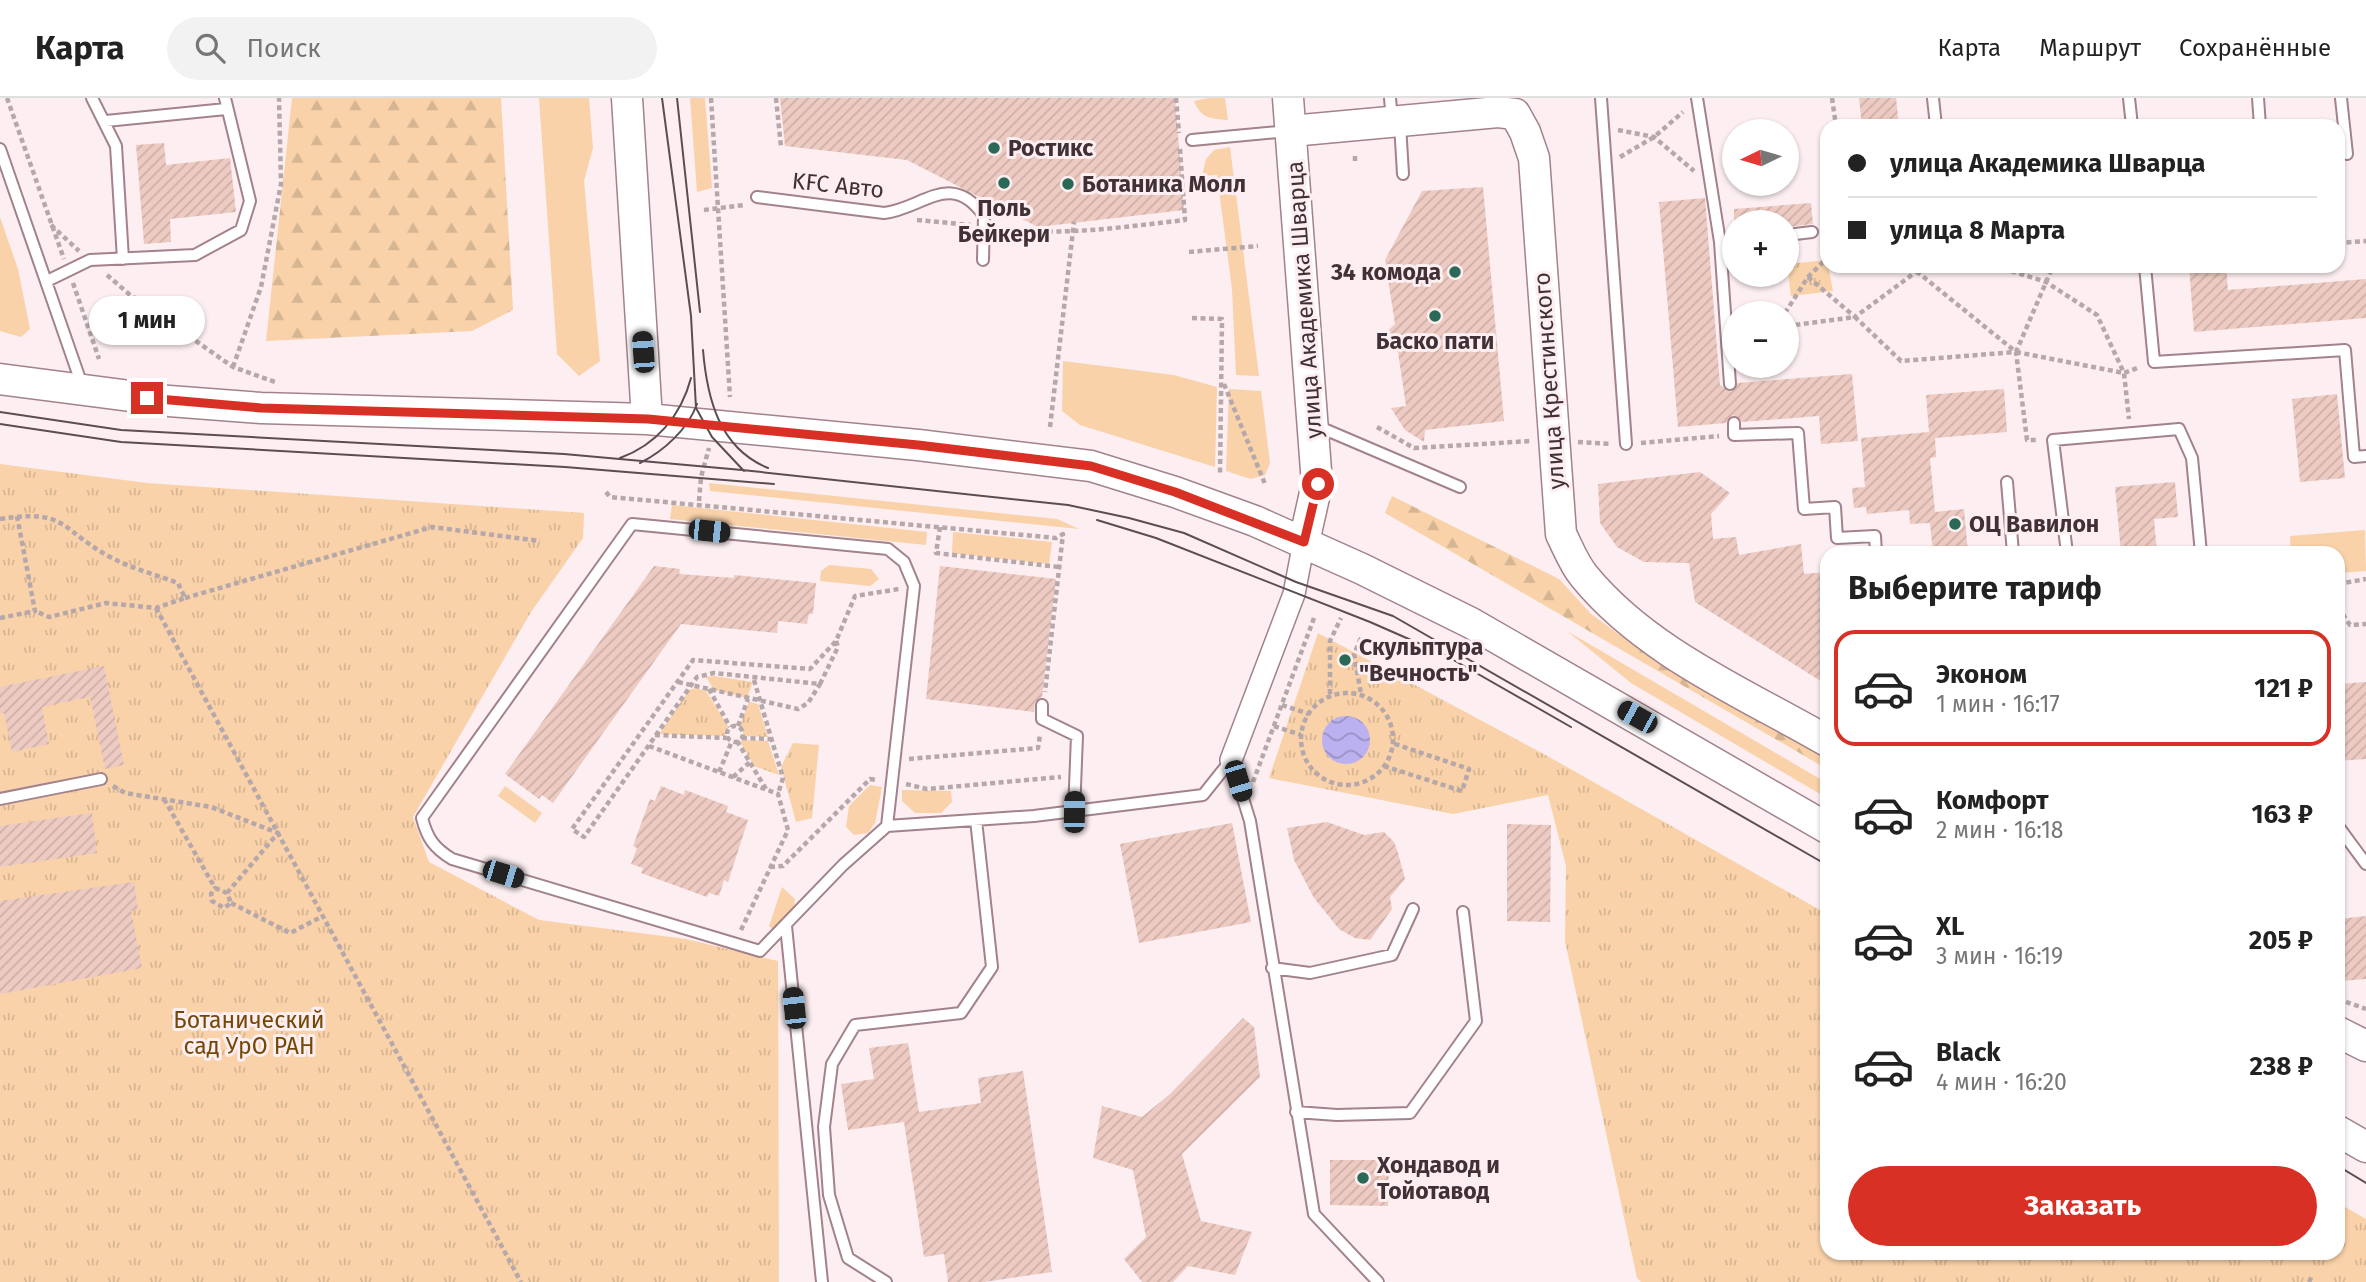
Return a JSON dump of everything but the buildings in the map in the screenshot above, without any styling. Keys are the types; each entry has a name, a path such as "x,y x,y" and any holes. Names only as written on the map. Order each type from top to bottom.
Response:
{"main road":[{"path":"627,98 648,419"},
{"name":"улица Академика Шварца","path":"1288,98 1318,484 1304,542"},
{"name":"улица Крестинского","path":"1291,131 1394,115 1498,112 1515,106 1534,158 1552,440 1561,534 1583,575 1617,611 1657,644 1820,737"},
{"path":"0,379 261,408 648,419 918,445 1091,466 1175,492 1304,542 1471,623 1820,824"},
{"path":"2345,1036 2366,1046"},
{"path":"2345,1135 2366,1147"}],"street":[{"path":"1231,760 1294,594 1304,542"}],"lane":[{"path":"92,98 106,121 116,146 123,259"},
{"path":"1601,98 1626,444"},
{"path":"1933,98 1935,119"},
{"path":"2129,98 2131,119"},
{"path":"2258,98 2260,119"},
{"path":"2342,98 2344,119"},
{"path":"1697,99 1720,242 1730,384"},
{"path":"47,281 90,260 195,255 241,230 250,201 225,103 106,121"},
{"path":"1394,115 1403,174"},
{"path":"1192,140 1291,131"},
{"path":"2345,132 2347,154"},
{"path":"0,149 3,170 47,281 84,390"},
{"name":"KFC Авто","path":"757,200 884,213 901,209 931,195 947,192 978,207 986,227"},
{"path":"983,260 986,227"},
{"path":"1799,234 1812,232"},
{"path":"2146,273 2154,362 2345,350 2354,457 2366,456"},
{"path":"1734,423 1734,435 1798,433 1804,509 1835,507 1837,538 1875,536 1876,546"},
{"path":"1314,425 1460,487"},
{"path":"2066,546 2053,440 2179,429 2192,458 2200,546"},
{"path":"2007,482 2012,546"},
{"path":"887,826 914,586 904,562 888,549 632,524 422,818 427,837 452,859 760,951 843,865 887,826 1074,812 1203,795 1231,760"},
{"path":"1042,705 1042,719 1077,736 1074,812"},
{"path":"1231,760 1250,821 1314,1214 1376,1281"},
{"path":"0,799 101,779"},
{"path":"886,1282 848,1258 829,1195 824,1127 832,1064 855,1025 961,1013 992,967 976,820"},
{"path":"2345,836 2366,864"},
{"path":"1272,968 1310,973 1392,955 1413,909"},
{"path":"1296,1112 1337,1115 1410,1113 1476,1021 1463,912"},
{"path":"786,926 822,1282"}],"path":[{"path":"7,98 99,359"},
{"path":"233,367 261,287 281,184 279,98"},
{"path":"711,98 730,397"},
{"path":"776,98 781,147"},
{"path":"905,219 1030,233 1074,233 1185,220 1176,98"},
{"path":"1832,98 1835,119"},
{"path":"1605,169 1654,137 1697,99"},
{"path":"1603,127 1654,137 1712,186"},
{"path":"1355,156 1355,163"},
{"path":"704,210 757,200"},
{"path":"1050,427 1074,222"},
{"path":"51,225 129,295 233,367 279,384"},
{"path":"2345,243 2366,242"},
{"path":"1189,252 1258,246"},
{"path":"1793,301 1808,277 1820,265"},
{"path":"1799,324 1855,317 1911,273"},
{"path":"1917,273 2016,352"},
{"path":"2017,273 2046,282 2097,316 2124,373 2130,433"},
{"path":"2050,273 2016,352 2027,440 2053,440"},
{"path":"1808,277 1901,361 2016,352 2124,373"},
{"path":"1192,318 1222,319 1220,476"},
{"path":"1223,382 1265,484"},
{"path":"1377,427 1414,449 1552,440"},
{"path":"699,501 700,483"},
{"path":"606,492 610,497 1056,538 1063,534 1038,748 894,761"},
{"path":"0,519 31,514 62,521 111,558 178,583 185,598"},
{"path":"17,516 35,611"},
{"path":"940,526 936,553 1059,567"},
{"path":"0,618 35,611 49,617 106,603 156,608 432,527 540,541"},
{"path":"2345,583 2366,579"},
{"path":"820,684 704,673 692,685 584,837 572,829 694,660 810,669 836,641 855,596 914,586"},
{"path":"156,608 521,1282"},
{"path":"1253,783 1314,618"},
{"path":"1330,694 1362,694 1382,709 1390,722 1392,743 1384,766 1368,780 1347,786 1327,782 1311,769 1302,753 1301,735 1309,715 1330,694 1330,640 1341,618"},
{"path":"2345,618 2350,625 2366,624"},
{"path":"1361,638 1354,654 1362,694"},
{"path":"678,682 798,709 808,703 820,684 838,647 836,641"},
{"path":"734,943 788,830 778,794 783,778 754,680"},
{"path":"709,690 735,740 767,790"},
{"path":"738,726 748,699"},
{"path":"1282,705 1309,715"},
{"path":"719,772 735,740 743,733 738,726"},
{"path":"730,727 738,726"},
{"path":"1274,726 1301,735"},
{"path":"656,735 735,740 771,739"},
{"path":"1384,766 1462,791 1469,769 1392,743"},
{"path":"649,746 778,794"},
{"path":"733,777 750,762"},
{"path":"770,867 783,866 870,779 928,789 1075,776"},
{"path":"101,779 124,793 211,807 256,827 278,833"},
{"path":"164,799 215,888 227,893 231,903 289,933 323,916"},
{"path":"227,893 278,833"},
{"path":"215,888 211,894 212,901 224,908 231,903"},
{"path":"2345,1002 2366,1009"},
{"path":"2309,1282 2312,1276"}],"green space":[{"path":"292,98 501,98 513,310 472,331 266,341"},
{"path":"539,98 589,98 593,148 584,181 600,361 579,376 557,354"},
{"path":"690,98 705,98 712,188 697,192"},
{"path":"1225,98 1228,120 1211,118 1200,111 1194,101"},
{"path":"1230,147 1259,376 1236,375 1232,289 1217,175 1202,176 1206,159 1214,150"},
{"path":"0,217 18,269 30,329 21,337 0,331"},
{"path":"1820,261 1820,273 1830,273 1833,291 1791,296 1790,287 1799,287 1799,263"},
{"path":"1063,361 1174,375 1217,387 1215,467 1080,425 1062,411"},
{"path":"1229,389 1261,391 1270,463 1265,475 1251,479 1226,471"},
{"name":"Ботанический сад УрО РАН","path":"0,464 147,483 584,513 583,538 531,612 413,817 429,862 539,920 686,939 778,961 779,1282 0,1282"},
{"path":"709,483 1057,519 1079,529 710,491"},
{"path":"1392,496 1559,579 1591,614 1638,648 1820,754 1820,765 1385,513"},
{"path":"672,505 927,532 926,545 670,519"},
{"path":"2365,530 2366,571 2345,572 2345,546 2291,546 2290,536"},
{"path":"953,532 1052,542 1049,564 952,553"},
{"path":"829,565 871,569 879,579 870,586 820,581 821,571"},
{"path":"1567,631 1820,779 1820,794 1631,683"},
{"path":"1318,633 1551,758 1820,910 1820,1260 2345,1260 2345,1207 2366,1219 2366,1282 1641,1282 1637,1278 1565,941 1566,866 1548,795 1453,814 1269,778"},
{"path":"706,677 753,682 747,698 714,690"},
{"path":"695,688 706,691 728,726 725,736 659,734 689,690"},
{"path":"749,702 758,704 768,737 744,736 740,725"},
{"path":"768,741 779,775 754,766 740,742"},
{"path":"793,743 819,745 812,818 796,822 781,767"},
{"path":"870,785 882,787 875,823 868,833 854,835 846,827 849,806"},
{"path":"505,786 542,813 535,823 498,796"},
{"path":"902,790 951,791 952,802 941,813 915,813 902,801"},
{"path":"782,887 795,899 794,909 775,931 769,926"}],"water":[{"path":"1346,716 1355,717 1363,723 1369,731 1369,749 1363,757 1355,763 1346,764 1337,763 1329,757 1323,749 1322,740 1323,731 1329,723 1337,717"}],"tram line":[{"path":"662,98 691,316 696,408 712,437 744,471"},
{"path":"677,98 700,312"},
{"path":"703,350 712,403 727,435 751,459 768,468"},
{"path":"620,458 656,437 674,417 691,378"},
{"path":"640,463 674,438 688,422 697,404"},
{"path":"0,412 121,430 564,454 742,470 1068,505 1129,518 1184,533 1296,582 1393,616 1820,861"},
{"path":"0,424 121,442 565,467 774,484"},
{"path":"1097,520 1156,538 1370,622 1443,654 1571,727"},
{"path":"2345,1170 2366,1183"}],"place":[{"name":"Ростикс","path":"994,148"},
{"name":"Поль Бейкери","path":"1004,183"},
{"name":"Ботаника Молл","path":"1068,184"},
{"name":"34 комода","path":"1455,272"},
{"name":"Баско пати","path":"1435,316"},
{"name":"ОЦ Вавилон","path":"1955,524"},
{"name":"Скульптура \"Вечность\"","path":"1345,660"},
{"name":"Хондавод и Тойотавод","path":"1363,1178"}],"route":[{"path":"147,398 261,408 648,419 918,445 1091,466 1175,492 1304,542 1318,484"}]}
